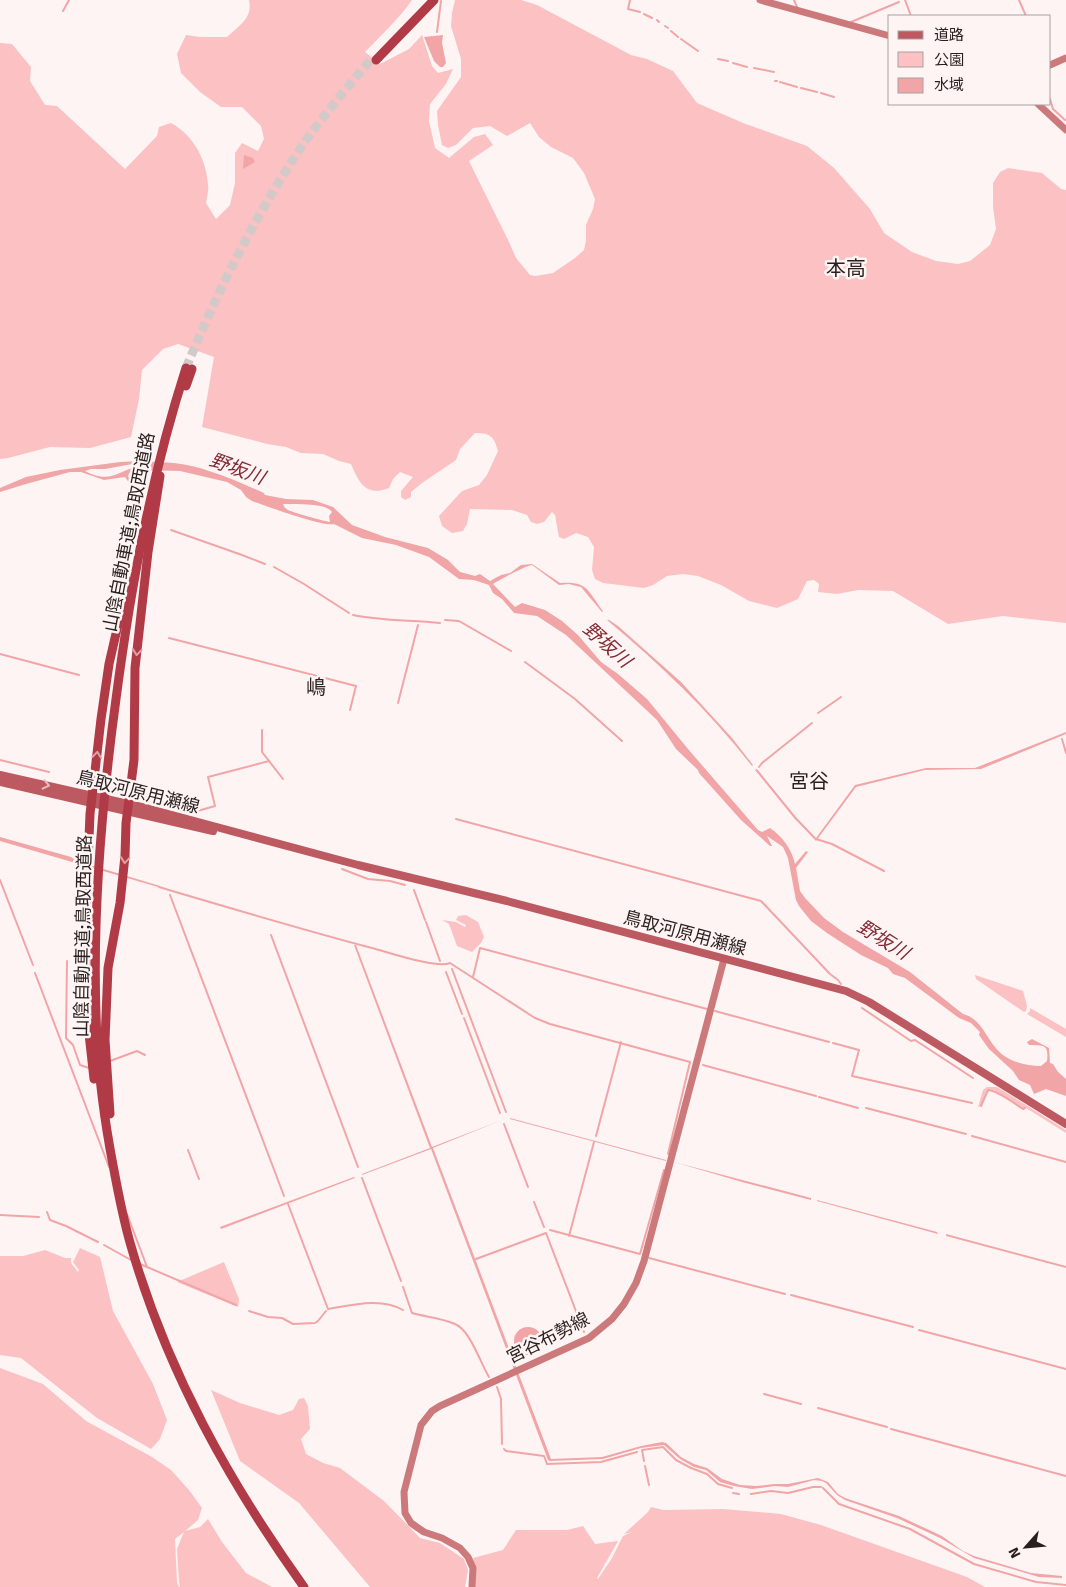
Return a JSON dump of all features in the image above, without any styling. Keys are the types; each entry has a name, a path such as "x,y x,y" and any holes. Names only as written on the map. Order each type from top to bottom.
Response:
{"highway":[{"path":"375,58 428,0"},
{"path":"399,32 434,0"},
{"name":"山陰自動車道;鳥取西道路","path":"161,460 171,421 189,368"},
{"path":"161,460 150,482 132,603 135,675 134,760 120,903 108,968 98,1041 99,1112 111,1152 130,1243 154,1312 186,1392 219,1457 244,1498 304,1587"},
{"path":"161,460 148,552 132,603 109,664 101,720 92,800 86,912 86,989 98,1041 110,1121 128,1218 154,1312 189,1390 215,1441 248,1496 309,1587"},
{"name":"山陰自動車道;鳥取西道路","path":"98,1041 96,964 103,837 109,774 132,603"}],"main road":[{"name":"鳥取河原用瀬線","path":"0,775 92,800"},
{"name":"鳥取河原用瀬線","path":"0,782 92,800 246,838 267,841 507,901 846,991 860,997 1066,1124"}],"street":[{"path":"760,0 888,35"},
{"path":"1051,65 1066,58"},
{"path":"1039,105 1066,130"},
{"name":"宮谷布勢線","path":"472,1587 473,1568 468,1557 460,1548 442,1538 424,1532 410,1522 405,1513 404,1492 421,1425 432,1411 440,1406 589,1338 612,1319 624,1304 636,1283 644,1261 724,959"}],"green space":[{"path":"249,0 412,0 396,20 365,52 380,64 409,49 422,35 432,66 438,73 453,69 446,84 430,104 429,121 435,148 449,158 474,137 485,134 493,145 469,161 516,258 530,275 553,273 584,250 586,225 595,199 584,173 573,158 551,147 539,137 530,123 507,136 490,126 473,128 456,145 448,148 442,145 437,111 461,77 461,59 451,26 455,0 521,0 537,5 631,55 647,59 673,71 697,103 743,123 807,146 834,168 870,209 884,233 912,252 936,261 958,264 970,261 990,245 996,229 993,207 993,183 1000,172 1008,168 1042,173 1061,189 1066,190 1066,623 1003,616 948,624 893,591 858,590 837,594 818,592 819,584 814,580 807,581 798,599 777,608 749,601 721,585 698,576 683,574 667,576 653,585 644,588 603,583 595,579 592,570 594,547 588,537 576,533 564,539 559,537 555,515 552,512 544,522 537,524 531,522 527,515 512,510 470,509 467,524 463,531 452,533 442,526 439,516 462,491 479,485 487,475 498,451 495,442 488,435 475,433 460,449 456,460 422,483 411,492 411,497 405,500 401,497 401,491 413,477 400,472 393,479 389,488 374,491 360,482 351,464 323,454 301,453 286,447 202,427 214,357 178,344 163,349 142,370 139,399 131,437 90,448 50,447 0,459 0,43 12,44 31,67 30,81 45,105 57,106 125,169 157,136 159,127 171,123 179,128 192,141 205,166 208,186 206,203 216,219 230,205 235,183 235,153 242,143 258,151 264,139 261,126 242,107 221,107 200,92 181,73 177,54 186,35 227,37 247,17 250,6"},
{"path":"466,915 478,922 484,937 472,952 457,946 449,924 442,920 456,922 465,927 466,925 456,920 458,916"},
{"path":"975,975 1023,991 1027,1006 1026,1011 1024,1012 976,979"},
{"path":"1030,1008 1066,1029 1066,1037 1027,1014"},
{"path":"987,1087 997,1087 1066,1130 1066,1133 994,1090 986,1092 981,1106 978,1107 983,1090"},
{"path":"80,1248 100,1257 113,1311 153,1384 167,1420 160,1439 151,1449 97,1418 21,1358 0,1355 0,1256 23,1256 45,1250 65,1258 71,1258 71,1263 78,1272 79,1270 73,1262"},
{"path":"224,1262 239,1299 238,1307 177,1282"},
{"path":"0,1368 43,1384 86,1421 152,1457 171,1470 202,1508 198,1520 185,1531 200,1527 208,1519 222,1542 246,1573 272,1587 180,1587 177,1549 184,1532 175,1539 177,1583 179,1587 0,1587"},
{"path":"211,1390 240,1403 279,1415 293,1410 299,1399 304,1398 308,1406 310,1429 301,1439 306,1454 323,1463 340,1468 384,1501 420,1538 440,1543 464,1559 468,1570 465,1587 370,1587 299,1503 240,1461"},
{"path":"651,1507 663,1510 723,1509 781,1514 821,1525 967,1577 985,1587 475,1587 476,1570 473,1558 503,1550 516,1530 567,1530 583,1526 595,1544 618,1541 598,1579 612,1558 623,1536 632,1532 624,1534"}],"water":[{"path":"443,35 442,43 446,63 443,67 440,67 434,61 424,37"},
{"path":"244,155 253,158 255,162 243,169"},
{"path":"120,462 154,462 187,465 230,478 265,495 286,499 313,500 333,507 352,525 385,537 428,548 448,560 460,572 475,576 480,574 490,581 510,573 521,565 532,564 560,583 582,585 590,592 602,612 581,587 569,584 559,585 532,565 493,584 515,607 522,603 545,610 578,635 601,662 647,699 758,830 762,832 770,828 779,835 789,848 795,864 806,851 808,852 796,868 800,891 824,918 843,932 910,972 963,1014 974,1019 1004,1056 1022,1064 1041,1066 1047,1061 1046,1048 1029,1045 1027,1042 1032,1039 1049,1048 1050,1063 1066,1079 1066,1096 1046,1089 1034,1094 1030,1085 1019,1080 1013,1071 989,1049 979,1035 980,1032 971,1023 959,1018 905,978 893,974 888,968 861,955 811,921 796,900 788,858 783,847 767,836 772,846 770,846 741,820 698,770 676,749 657,720 566,635 537,616 514,613 502,599 493,593 489,585 474,580 459,579 429,557 396,545 362,538 334,524 307,519 252,501 241,490 227,482 180,471 138,470 129,473 128,477 139,483 133,483 132,494 130,494 130,484 125,477 104,480 81,472 70,472 0,492 0,488 26,477 60,470","holes":["138,463 138,466 107,477 101,477 85,471","283,504 323,507 332,512 329,516 330,522 291,511 285,508"]},
{"path":"607,620 618,626 681,682 732,738 752,766 701,707 646,654"},
{"path":"1066,732 1066,734 981,769 925,770 856,787 816,841 794,818 755,770 757,769 796,817 816,838 855,785 926,768 975,768"},
{"path":"0,837 71,857 77,861 160,886 158,887 0,841"},
{"path":"354,945 356,945 432,1147 502,1120 433,1148 551,1459 602,1457 662,1442 666,1443 681,1457 707,1468 722,1479 740,1485 788,1484 818,1478 828,1482 838,1494 845,1498 899,1516 942,1536 963,1551 974,1556 1031,1573 1062,1576 1062,1578 1039,1577 974,1558 940,1538 897,1518 845,1500 822,1481 814,1480 788,1487 775,1486 752,1489 734,1486 720,1482 706,1470 694,1467 680,1459 664,1445 641,1448 603,1459 548,1460 431,1149 362,1175 430,1148"},
{"path":"510,1119 666,1160 666,1161"},
{"path":"674,1162 811,1198 811,1200 742,1182"},
{"path":"354,1177 221,1229 220,1227"},
{"path":"817,1201 937,1232 938,1234"},
{"path":"946,1234 1066,1266 1066,1268 946,1236"},
{"path":"528,1327 538,1331 542,1341 538,1351 528,1355 518,1351 514,1341 518,1331"}],"waterway":[{"path":"63,11 69,0"},
{"path":"630,0 628,9 640,12"},
{"path":"794,0 797,7"},
{"path":"905,0 911,15"},
{"path":"1019,0 1026,15"},
{"path":"437,32 441,1"},
{"path":"851,22 899,2"},
{"path":"644,14 652,18"},
{"path":"671,31 678,37"},
{"path":"681,39 698,51"},
{"path":"718,59 728,61"},
{"path":"733,63 747,67"},
{"path":"754,68 774,72"},
{"path":"780,82 797,87"},
{"path":"801,88 817,92"},
{"path":"821,93 834,97"},
{"path":"1051,102 1053,109 1065,120"},
{"path":"171,530 265,564"},
{"path":"274,567 349,613"},
{"path":"353,615 440,623"},
{"path":"445,620 459,621 511,651"},
{"path":"398,703 418,625"},
{"path":"169,638 356,686 350,710"},
{"path":"0,654 79,675"},
{"path":"525,662 575,699 622,741"},
{"path":"818,713 841,697"},
{"path":"759,767 812,723"},
{"path":"262,730 262,752 283,779"},
{"path":"1062,739 1066,753"},
{"path":"0,760 49,772"},
{"path":"194,812 215,806 208,777 269,761"},
{"path":"456,819 761,901 841,984"},
{"path":"816,839 832,844 884,871"},
{"path":"342,869 368,879 390,881 405,885"},
{"path":"0,880 33,965"},
{"path":"159,887 412,959 435,964 450,963 535,1018 550,1024 690,1062 668,1154"},
{"path":"414,890 425,920"},
{"path":"170,895 284,1196"},
{"path":"426,922 440,961"},
{"path":"271,935 358,1167"},
{"path":"473,977 480,948 707,1009"},
{"path":"67,961 66,1038 73,1045 80,1065 89,1068"},
{"path":"452,969 506,1112"},
{"path":"446,972 462,1014"},
{"path":"35,973 109,1167"},
{"path":"862,1008 911,1041 915,1040 973,1078"},
{"path":"715,1011 829,1042"},
{"path":"464,1018 500,1113"},
{"path":"596,1136 621,1042"},
{"path":"833,1043 859,1050 852,1076 972,1103"},
{"path":"110,1061 137,1051 145,1055"},
{"path":"703,1065 816,1096"},
{"path":"981,1106 988,1090 1001,1095 1023,1109 1025,1108"},
{"path":"819,1097 858,1108"},
{"path":"866,1108 966,1134"},
{"path":"504,1124 528,1187"},
{"path":"972,1136 1066,1162"},
{"path":"569,1236 594,1142"},
{"path":"188,1150 199,1179"},
{"path":"550,1230 640,1254 664,1170"},
{"path":"362,1178 401,1281"},
{"path":"534,1202 544,1227"},
{"path":"288,1204 328,1309 376,1303 394,1306 403,1310"},
{"path":"47,1212 50,1220 98,1242"},
{"path":"127,1214 147,1267"},
{"path":"0,1215 39,1217"},
{"path":"476,1259 546,1233 584,1332"},
{"path":"104,1245 131,1260"},
{"path":"649,1258 785,1294"},
{"path":"140,1264 236,1305"},
{"path":"403,1287 412,1313 445,1320 460,1327 470,1339 489,1377"},
{"path":"791,1295 913,1327"},
{"path":"249,1311 268,1317 282,1318 293,1324 315,1323 326,1311"},
{"path":"919,1330 1066,1369"},
{"path":"497,1387 501,1399 502,1444"},
{"path":"764,1394 801,1404"},
{"path":"818,1408 887,1427"},
{"path":"891,1429 1066,1476"},
{"path":"644,1461 642,1450 663,1447 676,1460 707,1474 718,1484 732,1488"},
{"path":"504,1449 506,1451 544,1456 547,1464 601,1462 637,1452"},
{"path":"645,1466 649,1485"},
{"path":"751,1494 771,1491 788,1493 821,1487"},
{"path":"823,1488 839,1504 910,1529 974,1564 1036,1582 1066,1585"},
{"path":"733,1493 739,1494"}],"tunnel":[{"path":"186,368 238,254 285,172 310,134 373,57"}],"district":[{"name":"本高","path":"846,268"},
{"name":"嶋","path":"316,687"},
{"name":"宮谷","path":"809,781"}],"water label":[{"name":"野坂川","path":"237,469"},
{"name":"野坂川","path":"607,645"},
{"name":"野坂川","path":"883,940"}]}
